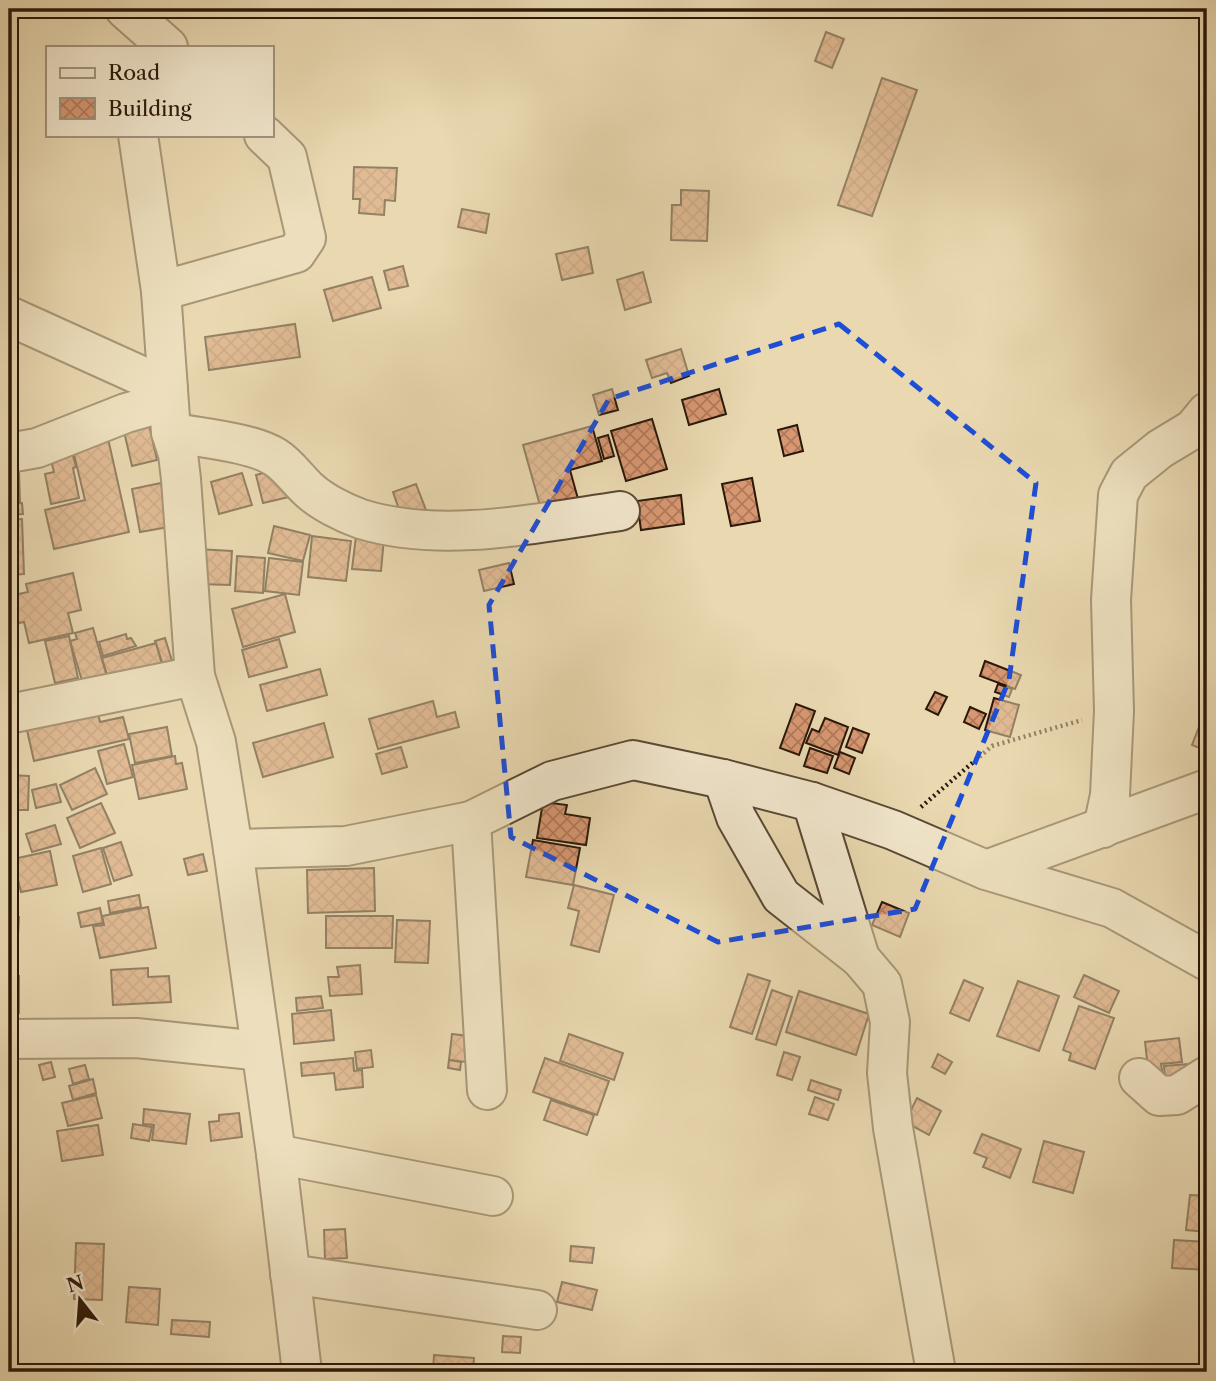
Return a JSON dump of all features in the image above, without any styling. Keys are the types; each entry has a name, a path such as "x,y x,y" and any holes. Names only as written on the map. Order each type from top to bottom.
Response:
{"street":[{"path":"119,9 125,46"},
{"path":"125,9 167,46"},
{"path":"138,136 161,291 169,407 181,479 195,676 216,742 233,849 276,1154 302,1372"},
{"path":"161,291 296,253 306,238 287,157 265,136"},
{"path":"9,316 169,407 276,457 312,493 360,519 418,531 509,527 620,511"},
{"path":"18,445 126,413 169,407"},
{"path":"1103,828 1110,795 1114,711 1111,600 1118,495 1129,474 1160,449 1193,429 1207,412"},
{"path":"9,714 195,676"},
{"path":"233,849 346,846 471,821 551,781 633,760 812,802 893,830 986,870 1112,908 1207,961"},
{"path":"723,779 736,817 781,896 860,958 882,984 890,1022 887,1073 893,1128 936,1372"},
{"path":"986,870 1207,789"},
{"path":"812,802 860,958"},
{"path":"471,821 487,1090"},
{"path":"9,1039 136,1038 261,1051"},
{"path":"1139,1079 1159,1096 1168,1096 1177,1095 1207,1076"},
{"path":"276,1154 494,1196"},
{"path":"290,1274 537,1310"}],"path":[{"path":"893,830 992,746 1114,711"}],"highlighted area":[{"path":"839,324 1036,483 1009,680 915,909 718,942 511,837 489,605 609,399"}],"building":[{"path":"826,32 844,39 832,68 815,61"},
{"path":"882,78 917,90 872,216 838,205"},
{"path":"354,167 397,168 395,201 385,200 384,215 359,213 360,199 353,199"},
{"path":"681,190 709,191 707,241 671,240 672,205 681,205"},
{"path":"462,209 489,214 486,233 458,227"},
{"path":"588,247 593,273 562,280 556,254"},
{"path":"403,266 408,286 389,290 384,271"},
{"path":"643,272 651,302 625,310 617,280"},
{"path":"372,277 381,308 333,321 324,290"},
{"path":"295,324 300,357 209,370 205,337"},
{"path":"681,349 689,376 671,383 667,373 652,378 646,360"},
{"path":"612,389 618,410 599,415 593,395"},
{"path":"719,389 726,414 689,425 682,400"},
{"path":"652,419 667,469 626,481 611,431"},
{"path":"148,421 157,460 132,466 123,427"},
{"path":"797,425 803,451 784,456 778,430"},
{"path":"592,426 602,461 570,470 578,499 541,509 523,445"},
{"path":"107,434 129,532 54,549 45,510 85,500 71,442"},
{"path":"608,435 614,456 604,459 598,438"},
{"path":"72,452 79,498 51,504 45,474 54,472 50,457"},
{"path":"282,468 289,497 263,503 256,475"},
{"path":"19,472 20,502 9,502 9,473"},
{"path":"242,473 252,505 219,514 211,482"},
{"path":"752,478 760,521 731,526 722,484"},
{"path":"161,483 169,527 140,532 132,489"},
{"path":"416,484 426,510 402,518 393,492"},
{"path":"681,495 684,524 641,530 637,501"},
{"path":"22,503 23,514 9,515 9,504"},
{"path":"22,519 24,574 9,575 9,520"},
{"path":"274,526 310,535 303,561 268,553"},
{"path":"312,536 351,541 346,581 308,577"},
{"path":"356,536 384,538 381,571 352,569"},
{"path":"197,549 232,551 230,585 198,584"},
{"path":"237,556 265,558 263,593 235,591"},
{"path":"269,558 303,562 299,595 265,591"},
{"path":"509,563 514,584 484,591 479,570"},
{"path":"73,573 81,610 68,613 73,633 29,643 24,622 9,625 9,596 28,592 26,584"},
{"path":"285,594 295,632 243,647 232,609"},
{"path":"93,628 107,677 83,684 70,641 77,639 75,633"},
{"path":"126,634 127,639 131,638 136,646 103,656 99,642"},
{"path":"69,636 78,678 55,683 45,641"},
{"path":"165,638 176,674 167,677 155,641"},
{"path":"279,639 287,667 249,677 242,650"},
{"path":"156,643 164,672 111,688 102,658"},
{"path":"9,647 18,691 9,693"},
{"path":"985,661 1021,675 1015,689 980,676"},
{"path":"320,669 327,695 267,711 260,685"},
{"path":"998,684 1012,689 1009,697 995,692"},
{"path":"935,692 947,697 938,715 926,709"},
{"path":"994,698 1019,705 1010,737 985,730"},
{"path":"433,701 437,717 455,712 459,727 378,749 369,719"},
{"path":"95,702 100,722 123,717 129,739 34,761 24,717"},
{"path":"796,704 815,711 799,755 780,748"},
{"path":"970,707 986,714 979,729 964,722"},
{"path":"1204,714 1207,716 1207,751 1192,745"},
{"path":"825,718 848,727 838,755 806,743 812,729 819,732"},
{"path":"324,723 333,757 263,777 253,743"},
{"path":"167,727 172,756 135,763 129,734"},
{"path":"853,728 869,734 862,753 846,747"},
{"path":"124,744 133,777 107,784 98,751"},
{"path":"401,747 407,767 382,774 376,754"},
{"path":"810,748 833,756 827,773 804,766"},
{"path":"840,752 855,758 849,774 834,768"},
{"path":"175,756 176,764 182,763 187,789 139,799 132,765"},
{"path":"95,768 107,794 72,810 60,785"},
{"path":"9,775 29,776 28,810 9,810"},
{"path":"56,784 61,802 36,808 32,790"},
{"path":"543,802 567,805 565,814 590,818 586,845 537,838"},
{"path":"101,803 115,833 80,848 67,818"},
{"path":"9,811 16,811 14,858 9,858"},
{"path":"55,825 61,844 32,852 26,834"},
{"path":"533,840 580,848 573,885 526,877"},
{"path":"121,842 132,875 114,881 103,848"},
{"path":"101,848 111,884 83,892 73,856"},
{"path":"50,851 57,885 21,892 13,859"},
{"path":"203,854 207,871 188,875 184,859"},
{"path":"9,860 14,860 13,891 9,891"},
{"path":"374,868 375,911 308,913 307,870"},
{"path":"574,885 614,895 599,952 571,945 579,911 568,908"},
{"path":"9,891 18,891 18,905 9,906"},
{"path":"139,895 141,907 110,913 108,901"},
{"path":"882,902 909,913 900,937 872,925"},
{"path":"148,907 156,948 100,958 93,926 104,925 102,916"},
{"path":"100,908 103,923 81,927 78,913"},
{"path":"326,916 393,916 392,948 326,948"},
{"path":"9,917 19,917 16,974 9,974"},
{"path":"397,920 430,921 428,963 395,962"},
{"path":"360,965 362,994 330,996 328,977 339,977 337,967"},
{"path":"148,968 148,977 169,976 171,1002 113,1005 111,970"},
{"path":"748,974 770,981 752,1034 730,1027"},
{"path":"1084,975 1119,991 1109,1013 1074,997"},
{"path":"9,976 19,976 19,1013 9,1014"},
{"path":"964,980 983,988 969,1021 950,1013"},
{"path":"1018,981 1059,996 1039,1051 997,1036"},
{"path":"772,990 792,997 776,1045 756,1039"},
{"path":"799,991 869,1014 856,1055 786,1032"},
{"path":"321,996 323,1008 297,1011 296,998"},
{"path":"1079,1006 1114,1018 1095,1069 1069,1060 1071,1053 1063,1050"},
{"path":"331,1010 334,1040 294,1044 292,1014"},
{"path":"452,1034 469,1036 466,1062 449,1060"},
{"path":"569,1034 623,1053 614,1080 560,1061"},
{"path":"1179,1038 1182,1062 1161,1064 1163,1076 1149,1077 1145,1042"},
{"path":"371,1050 373,1067 357,1069 355,1052"},
{"path":"784,1052 800,1057 792,1080 777,1075"},
{"path":"938,1054 952,1062 945,1074 932,1067"},
{"path":"353,1058 354,1071 362,1070 363,1087 336,1090 334,1073 302,1076 301,1063"},
{"path":"545,1058 609,1081 597,1115 533,1092"},
{"path":"449,1060 461,1062 460,1070 448,1068"},
{"path":"51,1062 55,1077 43,1080 39,1065"},
{"path":"1188,1064 1189,1077 1165,1079 1164,1066"},
{"path":"85,1065 89,1079 73,1084 69,1069"},
{"path":"93,1079 96,1093 73,1100 69,1086"},
{"path":"811,1080 841,1090 838,1100 808,1090"},
{"path":"96,1095 102,1118 68,1126 62,1103"},
{"path":"815,1097 834,1104 828,1120 809,1114"},
{"path":"917,1098 941,1111 929,1135 905,1122"},
{"path":"551,1100 594,1115 587,1135 544,1120"},
{"path":"144,1109 190,1114 186,1144 152,1140 154,1125 143,1124"},
{"path":"239,1113 242,1137 211,1141 209,1122 219,1121 219,1115"},
{"path":"133,1124 152,1127 149,1141 131,1138"},
{"path":"98,1125 103,1155 62,1161 57,1131"},
{"path":"982,1134 1021,1149 1010,1178 983,1167 987,1158 974,1153"},
{"path":"1044,1141 1084,1152 1073,1193 1033,1182"},
{"path":"1190,1195 1207,1196 1207,1232 1186,1230"},
{"path":"345,1229 347,1258 325,1259 324,1230"},
{"path":"1174,1240 1207,1242 1207,1270 1172,1268"},
{"path":"76,1243 104,1244 102,1300 74,1299"},
{"path":"571,1246 594,1248 592,1263 570,1261"},
{"path":"562,1282 597,1290 592,1310 557,1302"},
{"path":"129,1287 160,1289 158,1325 126,1322"},
{"path":"172,1320 210,1322 209,1337 171,1334"},
{"path":"503,1336 521,1337 520,1353 502,1352"},
{"path":"434,1355 474,1358 473,1372 433,1372"},
{"path":"408,1367 431,1368 431,1372 408,1372"}]}
